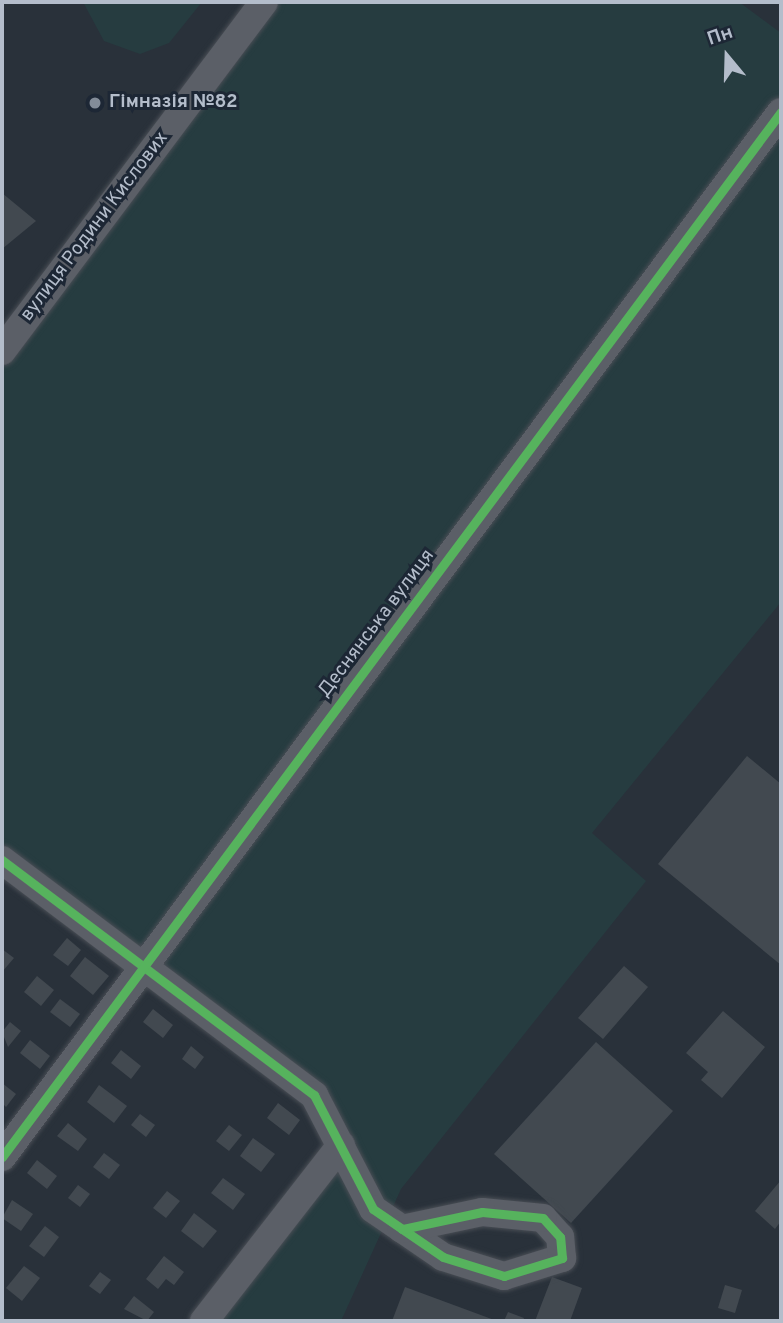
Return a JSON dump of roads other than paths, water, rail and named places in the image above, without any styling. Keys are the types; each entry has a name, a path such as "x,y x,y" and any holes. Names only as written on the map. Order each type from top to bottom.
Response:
{"street":[{"name":"вулиця Родини Кислових","path":"2,351 264,2"},
{"name":"Деснянська вулиця","path":"2,1157 781,112"},
{"path":"2,860 314,1095 373,1209 402,1229 443,1257 504,1276 562,1258 560,1237 543,1218 482,1212 402,1229"},
{"path":"204,1321 341,1145"}],"place":[{"name":"Гімназія №82","path":"95,103"}]}
